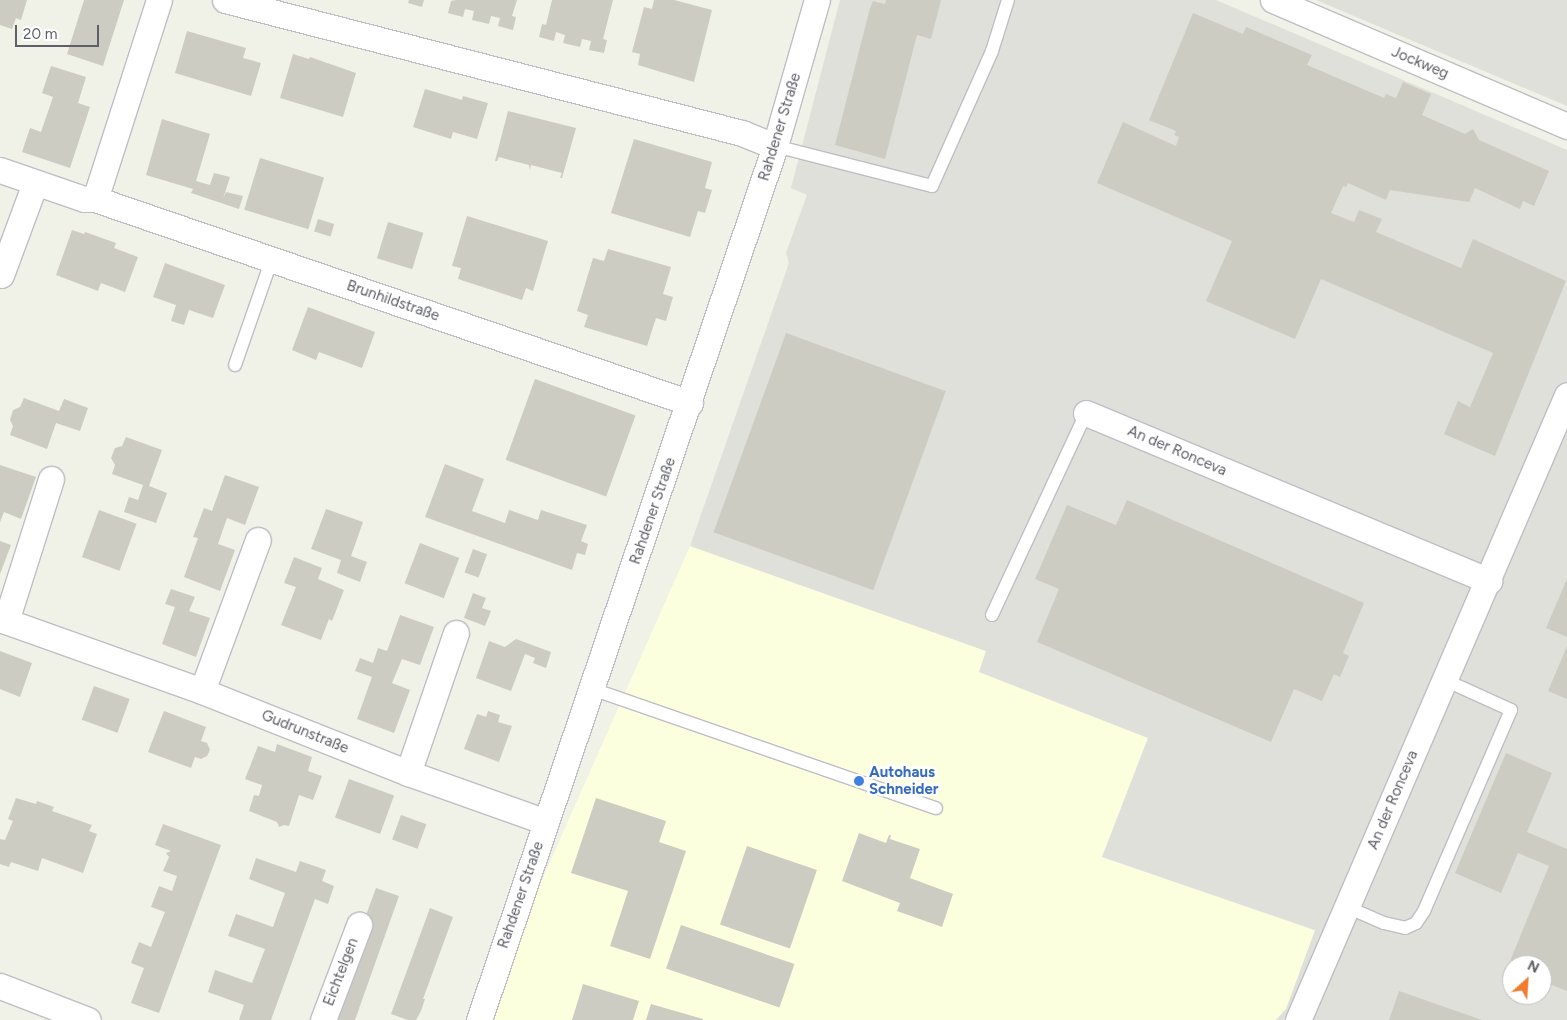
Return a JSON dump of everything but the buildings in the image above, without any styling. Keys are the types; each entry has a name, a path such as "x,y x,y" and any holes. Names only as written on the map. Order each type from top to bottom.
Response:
{"street":[{"path":"95,198 159,0"},
{"path":"225,0 742,133 776,146"},
{"name":"Rahdener Straße","path":"480,1020 776,146 817,0"},
{"name":"Jockweg","path":"1272,0 1567,126"},
{"name":"Brunhildstraße","path":"0,170 84,199 95,198 690,403"},
{"path":"0,275 35,183"},
{"name":"An der Ronceva","path":"1298,1020 1489,581 1567,395"},
{"name":"An der Ronceva","path":"1086,413 1489,581"},
{"name":"Gudrunstraße","path":"51,479 3,620 202,691 408,773 546,822"},
{"path":"202,691 258,540"},
{"path":"408,773 456,633"},
{"name":"Eichtelgen","path":"323,1020 359,925"},
{"path":"0,986 88,1020"}],"lane":[{"path":"776,146 932,186 992,50 1008,0"},
{"path":"235,365 272,259"},
{"path":"992,616 1086,413"},
{"path":"1347,907 1384,923 1405,928 1416,923 1436,884 1511,710 1445,680"},
{"path":"592,689 936,808"}],"shaded area":[{"path":"840,0 1216,0 1567,150 1567,1020 1276,1020 1286,1009 1315,930 1102,857 1148,738 979,672 986,651 690,546 789,263 786,253 807,195 791,188"},
{"path":"1316,0 1567,0 1567,106"},
{"name":"Autohaus Schneider","path":"690,546 986,651 979,672 1148,738 1102,857 1316,931 1286,1009 1276,1020 490,1020 522,925"}],"place":[{"name":"Autohaus Schneider","path":"859,781"}]}
